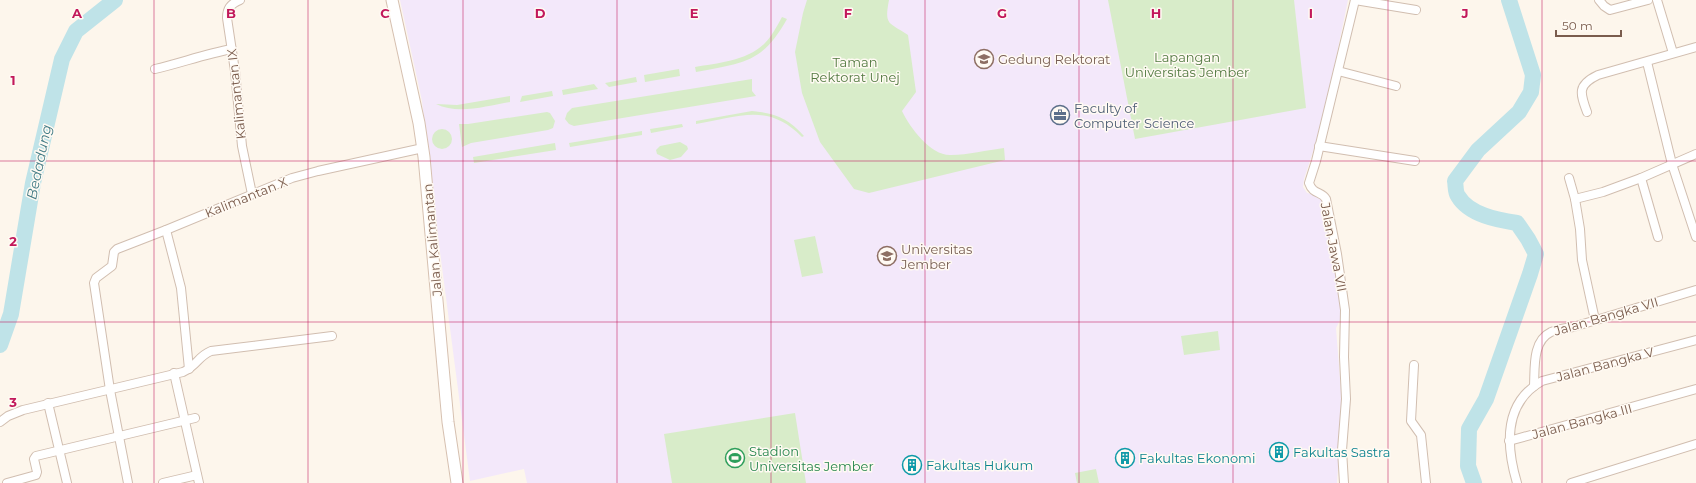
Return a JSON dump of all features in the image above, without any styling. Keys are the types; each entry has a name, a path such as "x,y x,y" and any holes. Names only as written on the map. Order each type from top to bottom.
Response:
{"main road":[{"name":"Jalan Kalimantan","path":"392,0 419,123 423,148 448,422 457,483"}],"street":[{"name":"Kalimantan IX","path":"240,0 233,3 227,10 227,18 232,49 242,146 252,194"},
{"path":"1355,0 1416,10"},
{"name":"Jalan Jawa VII","path":"1344,483 1342,450 1346,399 1344,357 1345,310 1337,254 1326,199 1323,195 1313,190 1309,183 1320,146 1355,0"},
{"path":"1600,0 1604,6 1610,10 1648,0"},
{"path":"1657,0 1673,53"},
{"path":"1587,112 1581,93 1586,82 1598,75 1647,62 1696,46"},
{"path":"155,69 187,62 202,55 232,49"},
{"path":"1647,62 1672,164 1696,236"},
{"path":"1338,72 1396,86"},
{"path":"1320,146 1415,161"},
{"name":"Kalimantan X","path":"110,390 94,283 96,278 112,266 114,252 116,249 292,178 318,170 423,148"},
{"path":"1575,199 1603,192 1641,178 1696,154"},
{"path":"1569,178 1575,199 1580,228 1582,260 1595,320"},
{"path":"1641,178 1658,237"},
{"path":"1688,211 1696,208"},
{"path":"166,230 181,288 189,369"},
{"name":"Jalan Bangka VII","path":"1534,386 1537,349 1541,338 1554,331 1696,290"},
{"path":"0,422 8,416 23,410 48,403 110,390 189,369 196,364 203,354 211,351 332,336"},
{"name":"Jalan Bangka V","path":"1521,400 1526,393 1542,381 1696,340"},
{"path":"1414,365 1411,421 1421,435 1426,483"},
{"path":"162,483 198,479 174,373"},
{"name":"Jalan Bangka III","path":"1521,400 1512,420 1509,441 1696,389"},
{"path":"110,390 128,483"},
{"path":"48,403 67,483"},
{"path":"7,483 36,475 35,457 195,418"},
{"path":"1509,441 1510,461 1517,483"},
{"path":"1571,483 1696,444"}],"shaded area":[{"name":"Universitas Jember","path":"400,0 1348,0 1323,121 1304,179 1303,187 1307,193 1324,197 1343,314 1336,328 1342,404 1337,483 527,483 524,469 470,481 431,183 422,101"}],"green space":[{"name":"Taman Rektorat Unej","path":"807,0 889,0 887,15 888,19 892,25 908,35 916,92 902,111 910,125 922,140 936,151 943,154 964,154 1004,148 1005,160 869,193 854,189 820,142 802,93 795,52"},
{"name":"Lapangan Universitas Jember","path":"1108,0 1294,0 1306,108 1135,139"},
{"path":"782,17 787,19 778,34 769,45 759,53 738,63 696,72 695,67 732,60 750,54 758,49 770,37"},
{"path":"679,69 680,76 645,82 644,75"},
{"path":"636,77 637,82 609,87 605,83"},
{"path":"752,79 752,91 756,96 574,126 569,124 565,119 567,113 572,108"},
{"path":"594,84 598,89 563,95 562,90"},
{"path":"552,91 553,96 520,102 522,96"},
{"path":"510,96 510,102 472,109 453,109 436,104 457,105"},
{"path":"752,111 768,113 781,118 787,121 804,136 802,137 789,126 777,119 765,116 739,116 696,124 696,121"},
{"path":"547,112 550,113 555,121 553,128 471,143 462,147 459,124 468,124"},
{"path":"682,124 683,127 651,133 650,129"},
{"path":"442,129 449,132 452,139 449,146 442,149 435,146 432,139 435,132"},
{"path":"642,131 642,135 570,147 569,143"},
{"path":"680,142 687,146 688,149 681,157 670,160 657,154 656,150 660,146"},
{"path":"555,143 556,150 474,163 473,157"},
{"path":"815,236 823,273 802,277 794,240"},
{"path":"1218,331 1220,350 1184,355 1181,336"},
{"name":"Stadion Universitas Jember","path":"795,413 806,483 672,483 664,434"},
{"path":"1096,469 1099,483 1077,483 1075,473"}],"waterway":[{"name":"Bedadung","path":"0,345 11,314 33,183 62,59 76,31 115,0"},
{"path":"1474,483 1468,466 1469,429 1486,399 1536,254 1517,223 1484,216 1469,208 1457,194 1455,181 1478,150 1519,112 1531,92 1533,75 1509,0"}],"place":[{"name":"Gedung Rektorat","path":"984,59"},
{"name":"Faculty of Computer Science","path":"1060,115"},
{"name":"Universitas Jember","path":"887,256"},
{"name":"Fakultas Sastra","path":"1279,452"},
{"name":"Stadion Universitas Jember","path":"735,458"},
{"name":"Fakultas Ekonomi","path":"1125,458"},
{"name":"Fakultas Hukum","path":"912,465"}]}
